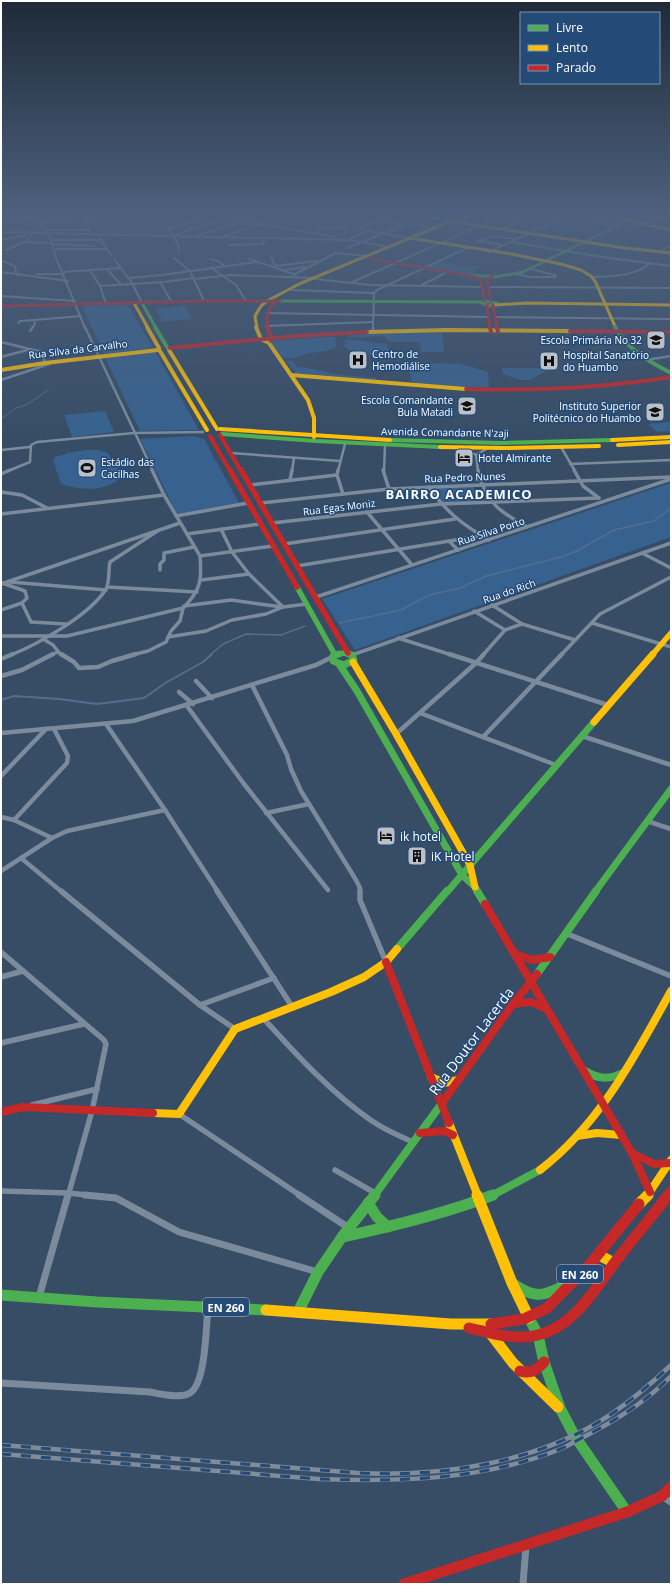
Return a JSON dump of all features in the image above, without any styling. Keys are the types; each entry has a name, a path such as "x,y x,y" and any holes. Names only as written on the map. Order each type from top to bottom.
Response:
{"street":[{"path":"45,638 58,652 74,662 79,668 93,668 148,651 166,642 171,631 180,621 183,607 197,592 201,580 200,556 164,495 99,356 71,290"},
{"path":"101,290 106,304"},
{"path":"135,290 195,395 220,432 396,734 470,865 474,887"},
{"path":"165,290 171,301"},
{"path":"200,290 204,301"},
{"path":"240,290 246,301"},
{"path":"285,290 261,306 255,316 256,326 267,339 310,404 316,426 314,437"},
{"path":"267,339 267,313 275,301 292,290 374,293 378,290"},
{"path":"486,290 494,331"},
{"path":"599,290 618,332 626,344 646,360 671,372"},
{"path":"373,332 372,322 374,293"},
{"path":"1,296 106,304 134,303 143,305 154,302 171,301 671,305"},
{"path":"1,306 76,302"},
{"path":"134,303 159,350 307,604 335,660 356,691 462,875 474,887 515,954 632,1153 650,1192"},
{"path":"267,313 373,316 671,319"},
{"path":"18,323 20,321 81,316"},
{"path":"30,331 35,324 34,320"},
{"path":"266,326 372,322"},
{"path":"169,349 267,339 373,332 494,331 671,333"},
{"path":"1,342 42,352 50,363 1,380"},
{"path":"1,346 12,345"},
{"path":"1,357 33,349"},
{"name":"Rua Silva da Carvalho","path":"1,370 48,362 169,349"},
{"path":"646,360 671,356"},
{"path":"291,375 446,388 506,390 591,386 671,377"},
{"name":"Avenida Comandante N'zaji","path":"207,433 220,432 345,444 385,446 406,444 542,445 561,447 612,443"},
{"path":"1,450 30,447 37,442 134,433 207,433"},
{"name":"Avenida Comandante N'zaji","path":"272,436 314,437 464,448 670,442"},
{"path":"343,494 338,475 345,444"},
{"path":"385,446 383,469 389,489"},
{"path":"1,474 30,462 30,447"},
{"path":"561,447 579,480 589,492 604,501"},
{"path":"464,448 476,455"},
{"path":"476,455 488,448"},
{"path":"232,453 340,461"},
{"path":"476,455 477,472 480,485 490,502 510,518 527,527"},
{"path":"290,480 294,458"},
{"path":"570,464 671,460"},
{"path":"250,485 338,475"},
{"path":"636,478 643,488"},
{"name":"Rua Pedro Nunes","path":"261,504 389,489 579,480 671,478"},
{"name":"Rua Silva Porto","path":"316,597 589,507 671,478"},
{"path":"429,487 441,504 455,519 488,540"},
{"path":"1,492 22,495 47,508"},
{"path":"1,514 164,495"},
{"name":"Rua Egas Moniz","path":"272,522 441,504 598,498"},
{"path":"577,499 589,507"},
{"path":"176,516 248,504"},
{"path":"367,512 412,565"},
{"path":"284,544 455,519"},
{"path":"2,583 180,523"},
{"path":"187,534 260,524"},
{"path":"221,529 232,552 249,574 283,607"},
{"path":"1,659 16,654 45,638 93,603 106,589 110,562 159,530"},
{"path":"297,566 480,536"},
{"path":"449,541 458,550"},
{"name":"Rua do Rich","path":"351,657 398,638 671,543"},
{"path":"200,556 273,546"},
{"path":"160,570 160,564 164,560 164,553 194,547"},
{"path":"642,553 671,568"},
{"path":"201,580 249,574"},
{"path":"483,737 600,614 671,577"},
{"path":"9,581 106,589 197,592"},
{"path":"1,610 22,603 27,598 25,591 2,583"},
{"path":"1,636 45,638 84,633 183,607 231,600 283,607 307,604"},
{"path":"22,603 31,622 66,624"},
{"path":"492,605 522,624 575,640"},
{"path":"168,637 206,631 232,620 266,614 283,607"},
{"path":"474,611 505,630"},
{"path":"592,623 671,647"},
{"path":"396,734 476,663 505,630 522,624"},
{"path":"178,1114 235,1029 293,1008 364,977 386,962 671,633"},
{"path":"398,638 608,705"},
{"path":"1,676 10,675 58,652"},
{"path":"335,660 346,664 351,657"},
{"path":"1,733 133,721 187,706 316,665 351,657"},
{"path":"196,681 212,698"},
{"path":"252,685 288,755 291,769 309,804 360,888 360,900 386,962 453,1135 481,1201 512,1283 538,1335 544,1362 560,1408 574,1435 627,1512"},
{"path":"179,692 193,704"},
{"path":"187,706 266,813 328,890"},
{"path":"420,713 556,765"},
{"path":"106,724 165,810 293,1008"},
{"path":"1,776 46,729"},
{"path":"14,820 67,763 68,756 54,729"},
{"path":"582,736 671,765"},
{"name":"Rua Doutor Lacerda","path":"298,1312 318,1272 342,1237 459,1080 513,1004 532,984 565,932 671,788"},
{"path":"266,813 309,804"},
{"path":"1,870 52,838 66,831 165,810"},
{"path":"1,817 14,820 52,838"},
{"path":"647,821 671,829"},
{"path":"21,858 200,1005 235,1029"},
{"path":"565,932 671,976"},
{"path":"1,952 104,1040 106,1044 92,1111 39,1297"},
{"path":"515,954 533,961 550,957"},
{"path":"1,977 23,971"},
{"path":"200,1005 274,978"},
{"path":"342,1237 451,1212 481,1201 519,1183 539,1171 565,1150 603,1103 623,1073 671,991"},
{"path":"513,1004 531,1002 548,1010"},
{"path":"264,1019 299,1055 351,1104 373,1121 393,1133 413,1142"},
{"path":"1,1043 84,1024"},
{"path":"579,1065 588,1074 602,1079 616,1077 623,1073"},
{"path":"430,1076 438,1082 445,1083 452,1083 459,1080"},
{"path":"1,1112 97,1089"},
{"path":"23,1107 178,1114 349,1228"},
{"path":"420,1133 436,1130 444,1131 453,1135"},
{"path":"577,1136 597,1132 621,1135"},
{"path":"632,1153 654,1164 670,1161"},
{"name":"EN 260","path":"1,1295 97,1302 208,1306 451,1324 493,1324 511,1322 529,1318 548,1306 574,1280 599,1254 616,1231 650,1192 670,1161"},
{"path":"335,1170 375,1193"},
{"path":"1,1190 69,1193 116,1198 179,1232 318,1272"},
{"name":"EN 260","path":"451,1324 490,1333 512,1336 538,1335 558,1326 579,1307 648,1222 671,1190"},
{"path":"368,1203 377,1217 388,1227"},
{"path":"599,1254 614,1263"},
{"path":"512,1283 523,1293 536,1296 546,1295 574,1280"},
{"path":"1,1382 150,1392 172,1396 189,1394 197,1386 202,1367 208,1306"},
{"path":"490,1333 504,1353 520,1371 560,1408"},
{"path":"520,1371 526,1373 535,1371 544,1362"},
{"path":"404,1584 627,1512 662,1496 671,1487"},
{"path":"662,1496 671,1502"},
{"path":"523,1584 526,1544"}],"shaded area":[{"path":"128,305 153,348 104,354 82,306"},
{"path":"185,306 193,319 163,322 155,309"},
{"path":"442,333 444,352 421,352 420,342 392,342 387,341 385,336 347,338 351,335"},
{"path":"335,337 336,347 327,351 303,354 304,355 291,359 282,357 272,343 274,341"},
{"path":"345,339 387,344 392,359 349,350 344,346"},
{"path":"155,352 199,430 140,431 105,357"},
{"path":"286,361 293,361 297,367 341,375 377,378 376,380 296,373"},
{"path":"407,362 461,364 488,372 489,388 418,384 412,382"},
{"path":"502,368 552,368 529,380 521,380 503,374"},
{"path":"105,411 114,432 72,437 64,415"},
{"path":"671,422 671,431 657,432 648,424"},
{"path":"192,436 204,439 239,503 177,514 140,439"},
{"name":"Estádio das Cacilhas","path":"86,450 99,450 108,453 122,476 109,485 93,489 77,488 61,484 53,460 55,457"},
{"path":"671,483 671,537 355,650 322,599"},
{"path":"473,487 480,501 443,503 434,488"}],"waterway":[{"path":"1,419 16,408 26,405 48,390"},
{"path":"339,623 401,610 429,595 460,588 486,576 561,557 577,551 614,530 654,521 671,508"},
{"path":"210,655 223,644 246,634 281,635 305,626"},
{"path":"1,700 14,696 59,699 97,704 144,698 167,682 203,662 212,654"}],"railway":[{"path":"1,1445 358,1473 391,1474 456,1469 489,1464 521,1456 552,1445 582,1431 610,1415 649,1385 671,1365"},
{"path":"1,1454 319,1479 381,1480 443,1477 504,1467 534,1459 563,1448 624,1414 653,1393 671,1376"}],"traffic: fast":[{"path":"280,301 484,302"},
{"path":"485,301 497,303 491,306 482,303 485,301"},
{"path":"142,303 167,347"},
{"path":"614,324 624,341 631,348 645,359 671,373"},
{"path":"222,434 316,441 440,447"},
{"path":"390,440 501,443 612,440"},
{"path":"297,587 335,655"},
{"path":"344,653 352,655 354,660 344,665 333,661 333,656 344,653"},
{"path":"339,664 357,691 462,875 475,887 485,904"},
{"path":"397,949 594,722"},
{"path":"537,974 565,933 671,789"},
{"path":"585,1071 599,1078 618,1076 623,1073"},
{"path":"298,1312 318,1272 342,1237 408,1151 442,1103"},
{"path":"342,1237 419,1220 469,1204 493,1195 540,1170"},
{"path":"368,1203 377,1217 388,1227"},
{"path":"512,1283 520,1289 533,1295 552,1292 567,1284"},
{"path":"1,1295 97,1302 266,1310"},
{"path":"529,1318 538,1335 544,1362 560,1408 574,1435 627,1512"}],"traffic: slow":[{"path":"288,290 267,301 261,306 255,316 256,326 261,339 269,343 308,400 314,418 314,437"},
{"path":"599,290 614,324"},
{"path":"134,303 159,348"},
{"path":"495,305 527,303 671,305"},
{"path":"367,332 447,330 570,331"},
{"path":"1,370 45,363 158,350"},
{"path":"169,350 217,429"},
{"path":"160,351 207,430"},
{"path":"291,375 466,389"},
{"path":"220,429 390,440"},
{"path":"612,440 671,437"},
{"path":"618,445 671,442"},
{"path":"440,447 505,448 599,446"},
{"path":"594,722 671,633"},
{"path":"353,662 396,734 470,865 475,887"},
{"path":"153,1113 179,1114 235,1029 331,992 364,977 386,962 397,949"},
{"path":"540,1170 560,1155 579,1136 597,1113 630,1063 671,991"},
{"path":"431,1077 444,1083 458,1080"},
{"path":"449,1123 512,1283 529,1318"},
{"path":"577,1136 597,1133 621,1135"},
{"path":"639,1204 650,1192 671,1160"},
{"path":"599,1255 614,1263"},
{"path":"266,1310 451,1324 491,1324"},
{"path":"490,1333 513,1363 558,1407"}],"traffic: jam":[{"path":"483,290 485,301"},
{"path":"489,290 491,301"},
{"path":"271,341 266,318 270,307 277,300"},
{"path":"1,306 204,301 280,301"},
{"path":"487,305 491,332"},
{"path":"493,305 498,332"},
{"path":"570,331 671,332"},
{"path":"170,348 296,336 367,332"},
{"path":"466,389 569,389 671,377"},
{"path":"220,435 348,653"},
{"path":"210,436 297,587"},
{"path":"485,904 632,1153 650,1192"},
{"path":"515,954 532,960 550,957"},
{"path":"386,962 449,1123"},
{"path":"442,1103 513,1004 537,974"},
{"path":"513,1004 531,1002 546,1009"},
{"path":"1,1112 23,1107 153,1113"},
{"path":"420,1133 444,1131 453,1135"},
{"path":"632,1153 654,1164 669,1163"},
{"path":"469,1328 504,1336 530,1337 552,1330 563,1323 574,1314 593,1292 671,1190"},
{"path":"491,1324 524,1319 545,1310 591,1263 639,1204"},
{"path":"520,1371 534,1371 544,1362"},
{"path":"404,1584 627,1512 662,1496 671,1487"}],"place":[{"name":"Escola Primária No 32","path":"656,340"},
{"name":"Centro de Hemodiálise","path":"358,360"},
{"name":"Hospital Sanatório do Huambo","path":"549,361"},
{"name":"Escola Comandante Bula Matadi","path":"467,406"},
{"name":"Instituto Superior Politécnico do Huambo","path":"655,412"},
{"name":"Hotel Almirante","path":"464,458"},
{"name":"Estádio das Cacilhas","path":"87,468"},
{"name":"ik hotel","path":"386,836"},
{"name":"iK Hotel","path":"417,856"}],"district":[{"name":"BAIRRO ACADEMICO","path":"459,494"}]}
